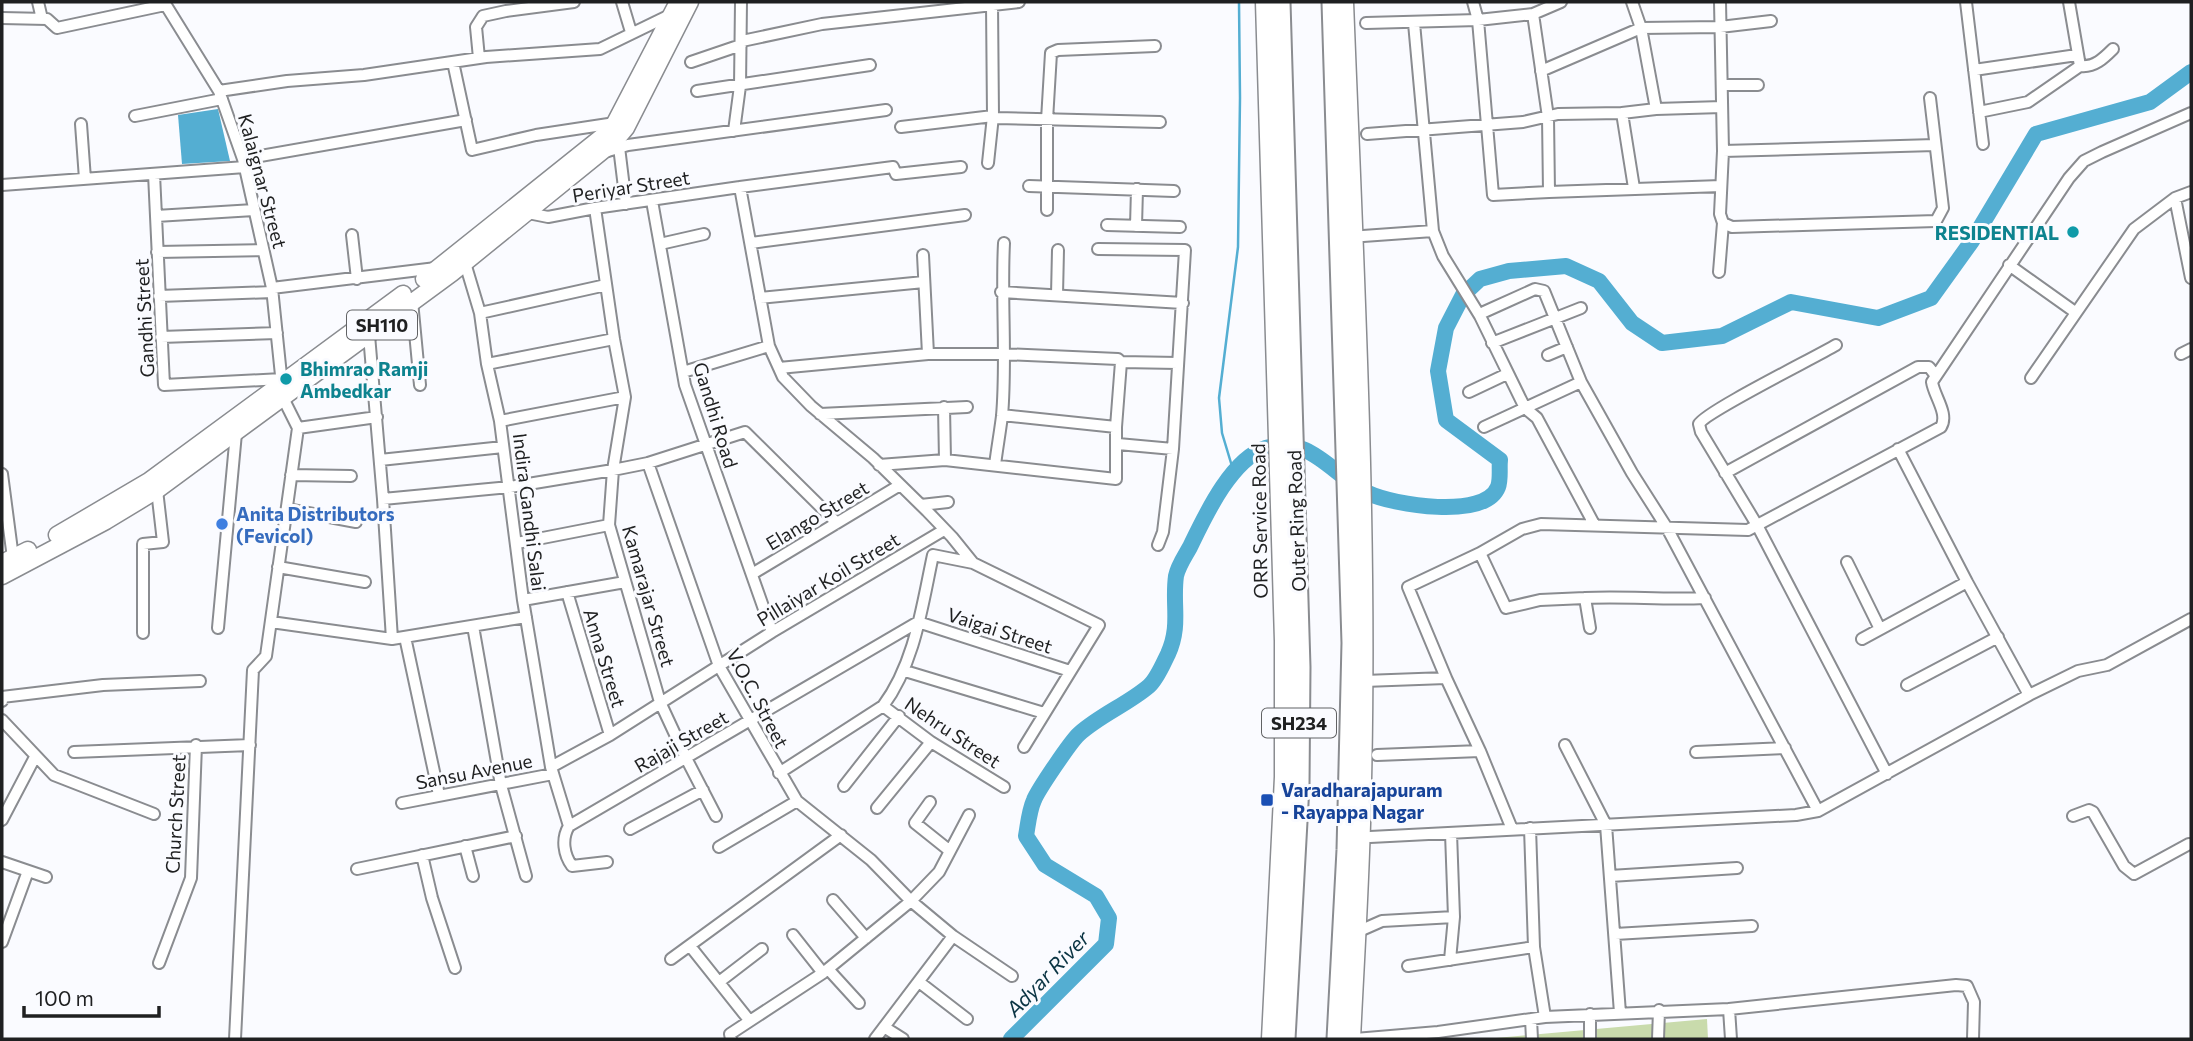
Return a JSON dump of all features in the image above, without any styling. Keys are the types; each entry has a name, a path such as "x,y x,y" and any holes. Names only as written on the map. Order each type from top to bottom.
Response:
{"highway":[{"name":"Outer Ring Road","path":"1280,2 1286,464 1295,504 1300,644 1299,785 1285,1039"},
{"name":"SH234","path":"1332,2 1346,457 1355,511 1349,535 1350,938 1337,1039"},
{"path":"1279,1039 1287,1015"}],"main road":[{"name":"SH110","path":"2,576 157,491 236,433 283,387 369,335 523,209 601,153 626,128 690,2"},
{"name":"ORR Service Road","path":"1264,2 1285,428"},
{"path":"1345,2 1352,138 1361,472 1355,511 1371,807 1367,863 1359,886"},
{"name":"SH110","path":"523,209 615,123 675,8"},
{"name":"SH110","path":"7,560 100,512 149,481 283,387 440,268 462,257"},
{"name":"ORR Service Road","path":"1270,1039 1283,750 1286,464"},
{"path":"1354,1039 1350,938 1359,886 1370,754"}],"street":[{"path":"38,2 42,19"},
{"path":"479,58 476,27 483,16 506,10 574,2"},
{"path":"622,2 631,32"},
{"path":"734,131 740,86 741,2"},
{"path":"691,62 742,43 822,23 1019,2"},
{"path":"1473,2 1478,20 1493,195 1721,186"},
{"path":"1366,23 1478,20 1533,14 1561,2"},
{"path":"1632,2 1641,28 1656,109"},
{"path":"1719,272 1723,223 1720,214 1723,151 1720,2"},
{"path":"1966,2 1983,144"},
{"path":"2069,2 2078,60"},
{"path":"2,18 47,19 57,28 165,3"},
{"name":"Kalaignar Street","path":"165,3 221,95 244,163 272,290 283,387"},
{"path":"988,163 993,116 992,4"},
{"path":"135,116 288,81 364,75 479,58 600,49 675,8"},
{"path":"1533,14 1548,117 1549,192"},
{"path":"1541,71 1641,28 1720,27 1771,21"},
{"path":"1414,23 1433,232 1438,246 1480,312 1492,343 1525,408 1537,418 1594,524"},
{"path":"1047,210 1047,120 1051,53 1058,50 1155,46"},
{"path":"1974,70 2078,60 2089,66 2100,61 2113,48"},
{"path":"1979,112 2028,102 2078,60"},
{"path":"453,62 472,150 536,135 615,123"},
{"path":"697,91 870,65"},
{"path":"1722,86 1758,85"},
{"path":"1723,223 1732,226 1937,221 1943,208 1930,98"},
{"path":"1367,134 1523,122 1572,113 1722,107"},
{"path":"601,153 619,147 886,110"},
{"path":"1622,113 1634,188"},
{"path":"1511,829 1408,587 1480,553 1522,529 1541,524 1748,530 1941,427 1944,415 1932,382 2069,178 2084,161 2191,113"},
{"path":"901,127 993,116 1160,122"},
{"path":"2,185 154,174 244,163 466,120"},
{"path":"81,124 85,179"},
{"path":"1723,151 1935,145"},
{"path":"619,147 626,204"},
{"name":"Periyar Street","path":"523,209 548,217 595,208 893,167 896,174 961,167"},
{"name":"Gandhi Street","path":"154,174 164,385 283,387"},
{"path":"1029,186 1174,191"},
{"path":"740,187 769,346 783,377 921,505 953,537 973,563"},
{"path":"1136,226 1137,189"},
{"path":"2031,378 2134,229 2175,198 2191,192"},
{"path":"2175,198 2191,278"},
{"name":"Gandhi Road","path":"652,201 683,372 705,446 772,632"},
{"name":"Kamarajar Street","path":"595,208 625,397 613,470 609,525 660,702 685,758 716,816"},
{"path":"156,216 254,210"},
{"path":"751,243 965,215"},
{"path":"1107,225 1180,228"},
{"path":"1363,236 1433,232"},
{"path":"352,234 357,279"},
{"path":"660,244 704,234"},
{"path":"995,465 1002,415 1001,292 1004,243"},
{"path":"1098,249 1185,250 1173,449 1163,532 1158,545"},
{"path":"157,253 263,250"},
{"path":"1057,295 1058,250"},
{"path":"923,255 928,354"},
{"name":"Indira Gandhi Salai","path":"462,257 480,313 487,364 500,421 523,600 552,770 569,826 563,841 572,866 607,862"},
{"path":"2009,265 2075,312"},
{"path":"159,296 272,290 440,268"},
{"path":"760,298 924,282"},
{"path":"480,313 606,285"},
{"path":"1480,312 1539,289 1544,291 1581,382 1667,528 1818,811"},
{"path":"1001,292 1182,303"},
{"path":"412,301 421,385"},
{"path":"1492,343 1581,308"},
{"path":"161,337 277,332"},
{"path":"369,335 392,639"},
{"path":"487,364 614,339"},
{"path":"1836,345 1702,419 1699,424 1701,432 1757,525 1887,774"},
{"path":"683,372 769,346"},
{"path":"1548,355 1567,347"},
{"path":"779,368 928,354 1003,354 1178,363"},
{"path":"879,465 944,460 1116,480 1116,427 1121,362"},
{"path":"1725,473 1918,367 1929,367 1936,376"},
{"path":"1469,392 1507,374"},
{"path":"1483,427 1581,382"},
{"path":"235,1039 253,670 266,656 298,428 283,387"},
{"path":"500,421 625,397"},
{"path":"944,407 944,460"},
{"path":"820,414 967,407"},
{"path":"1002,415 1116,427"},
{"path":"298,428 377,417"},
{"path":"383,499 510,487 613,470 705,446 739,432 749,433 837,523"},
{"path":"218,628 236,433"},
{"path":"1118,444 1173,449"},
{"path":"380,460 503,447"},
{"path":"1898,449 2029,695"},
{"name":"V.O.C. Street","path":"648,463 719,666 797,801 871,860 911,901 953,936 1012,976"},
{"path":"2,474 7,560"},
{"path":"291,475 351,475"},
{"name":"Elango Street","path":"752,574 900,485"},
{"path":"143,633 143,544 163,542 157,491"},
{"path":"921,505 948,502"},
{"path":"286,509 356,522"},
{"path":"517,542 609,525"},
{"name":"Pillaiyar Koil Street","path":"552,770 772,632 944,530"},
{"path":"1480,553 1506,608 1555,598 1704,598"},
{"path":"779,773 883,706 905,671 933,555 973,563 1099,625 1024,747"},
{"path":"1847,562 1881,629"},
{"path":"278,567 365,582"},
{"path":"523,600 625,582"},
{"path":"1861,639 1967,582"},
{"name":"Anna Street","path":"567,592 610,735"},
{"path":"1585,598 1590,628"},
{"path":"271,622 392,639 526,617"},
{"path":"1370,836 1796,815 1818,811 2029,695 2078,671 2107,665 2191,618"},
{"name":"Vaigai Street","path":"918,622 1070,671"},
{"name":"Rajaji Street","path":"569,826 918,622"},
{"path":"473,626 501,785 526,876"},
{"path":"405,637 439,795"},
{"path":"1907,685 1998,637"},
{"path":"905,671 1044,713"},
{"path":"1364,681 1446,678"},
{"path":"2,701 2,696 103,685 200,681"},
{"name":"Nehru Street","path":"883,706 931,742 1004,787"},
{"path":"844,786 899,716"},
{"path":"2,720 54,775 154,814"},
{"path":"877,808 931,742"},
{"name":"Church Street","path":"74,752 196,745 250,745"},
{"name":"Church Street","path":"159,963 191,878 196,745"},
{"path":"1565,745 1606,825 1620,1013"},
{"path":"1696,752 1786,748"},
{"path":"1370,754 1480,751"},
{"path":"2,820 35,757"},
{"name":"Sansu Avenue","path":"402,803 501,785 552,770"},
{"path":"631,829 703,790"},
{"path":"719,847 797,801"},
{"path":"930,802 915,823 950,851"},
{"path":"2073,816 2089,810 2093,812 2124,866 2134,874 2189,844"},
{"path":"731,1037 749,1020 826,971 911,901 939,872 969,814"},
{"path":"1530,828 1534,947 1545,1017"},
{"path":"1450,960 1454,917 1451,833"},
{"path":"671,959 841,835"},
{"path":"357,869 516,836"},
{"path":"465,846 473,876"},
{"path":"422,855 454,968"},
{"path":"2,862 46,877"},
{"path":"1610,876 1737,868"},
{"path":"2,942 28,871"},
{"path":"833,900 866,937"},
{"path":"1350,938 1382,921 1454,917"},
{"path":"1615,934 1752,926"},
{"path":"793,935 859,1003"},
{"path":"875,1039 953,936"},
{"path":"690,946 749,1020"},
{"path":"1408,966 1534,947"},
{"path":"719,982 762,949"},
{"path":"919,982 967,1019"},
{"path":"1354,1039 1437,1036 1464,1027 1545,1017 1729,1009 1956,985 1967,986 1974,1002 1973,1039"},
{"path":"1729,1009 1731,1039"},
{"path":"1658,1010 1658,1039"},
{"path":"1590,1014 1590,1039"},
{"path":"1531,1019 1532,1039"},
{"path":"884,1027 903,1039"},
{"path":"1463,1039 1464,1027"}],"green space":[{"path":"1707,1019 1708,1039 1485,1039"}],"water":[{"path":"218,109 230,161 182,164 178,115"}],"waterway":[{"path":"1234,473 1222,433 1219,398 1238,247 1239,2"},
{"name":"Adyar River","path":"1011,1039 1106,944 1109,918 1096,896 1045,865 1026,836 1034,800 1079,734 1152,683 1172,644 1178,569 1220,490 1253,454 1282,445 1296,447 1320,459 1355,486 1380,498 1438,507 1476,504 1490,497 1498,487 1500,460 1446,420 1438,371 1446,328 1463,295 1480,279 1509,271 1566,266 1599,281 1632,323 1662,343 1722,336 1791,302 1878,318 1931,298 1972,241 2036,134 2150,102 2191,72"}],"place":[{"name":"RESIDENTIAL","path":"2073,232"},
{"name":"Bhimrao Ramji Ambedkar","path":"286,379"},
{"name":"Anita Distributors (Fevicol)","path":"222,524"},
{"name":"Varadharajapuram - Rayappa Nagar","path":"1267,800"}]}
